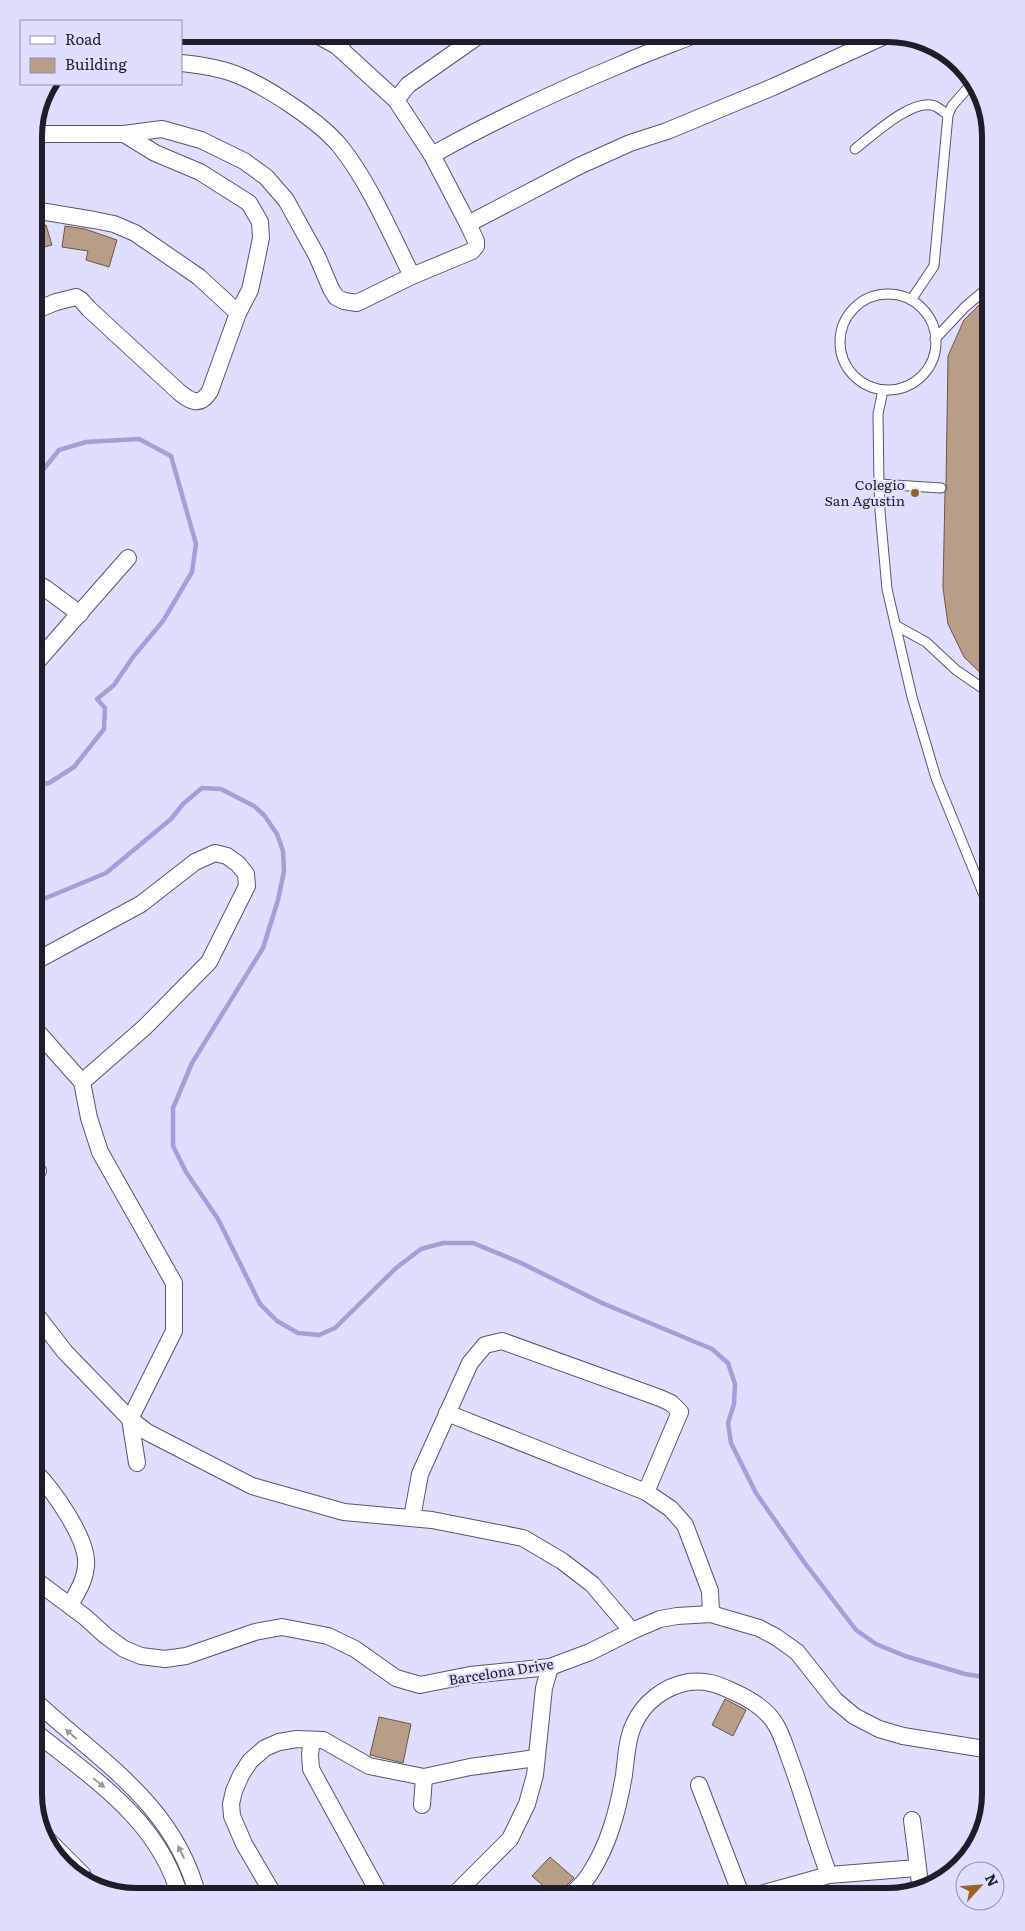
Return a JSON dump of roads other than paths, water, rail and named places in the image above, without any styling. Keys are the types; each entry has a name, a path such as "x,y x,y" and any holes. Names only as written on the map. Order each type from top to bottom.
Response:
{"street":[{"path":"43,134 124,134 162,130 201,140 244,161 266,177 286,200 317,256 336,297 357,304 412,276 472,251 476,246 476,241 432,155 396,100 332,43"},
{"path":"337,46 340,43"},
{"path":"396,100 408,85 468,43"},
{"path":"432,155 478,130 537,102 623,63 674,43"},
{"path":"468,224 578,166 630,143 667,132 764,91 869,43"},
{"path":"182,63 206,65 240,75 270,92 324,130 339,145 353,165 412,276"},
{"path":"43,307 56,302 79,298 179,392 190,400 199,402 206,398 210,391 238,313 250,290 261,238 260,222 249,203 200,172 155,154 124,134"},
{"path":"43,211 114,224 135,233 199,277 238,313"},
{"path":"43,655 128,558"},
{"path":"43,587 80,614"},
{"path":"43,957 141,904 194,862 215,853 227,856 238,864 246,874 247,886 209,962 145,1027 82,1082"},
{"path":"42,1038 82,1082 89,1118 100,1152 174,1283 174,1331 130,1419 137,1463"},
{"path":"42,1323 65,1352 130,1419 147,1432 252,1486 344,1512 412,1518 479,1528 523,1538 562,1561 592,1584 632,1631"},
{"path":"412,1518 420,1474 470,1363 485,1345 502,1341 660,1398 671,1403 680,1412 646,1492"},
{"path":"447,1413 646,1492 671,1509 685,1525 710,1591 711,1614"},
{"path":"42,1480 72,1522 80,1537 86,1556 83,1582 70,1605"},
{"name":"Barcelona Drive","path":"42,1585 70,1605 106,1636 141,1656 165,1659 186,1656 248,1634 282,1627 328,1636 355,1649 396,1678 420,1685 470,1675 550,1666 590,1652 660,1619 711,1614 759,1628 797,1652 835,1700 854,1716 879,1729 904,1736 982,1749"},
{"path":"461,1888 510,1839 527,1804 535,1775 544,1688 550,1666"},
{"path":"578,1888 589,1876 602,1854 613,1824 619,1803 632,1726 640,1711 650,1700 665,1691 681,1684 699,1681 714,1682 745,1697 760,1708 776,1725 798,1780 829,1875"},
{"path":"42,1707 140,1793 158,1813 179,1847 195,1888"},
{"path":"42,1738 124,1804 155,1841 167,1860 178,1888"},
{"path":"270,1888 244,1844 232,1816 231,1804 234,1791 250,1761 265,1748 279,1742 297,1739 323,1740 369,1766 424,1778 470,1767 536,1758"},
{"path":"312,1740 310,1754 311,1769 376,1888"},
{"path":"422,1805 424,1778"},
{"path":"699,1785 739,1888"},
{"path":"912,1820 920,1883"},
{"path":"782,1888 829,1875 917,1868"}],"lane":[{"path":"910,300 934,266 948,115 952,106 968,87"},
{"path":"855,149 901,114 916,107 927,104 935,106 948,115"},
{"path":"936,339 965,306 982,292"},
{"path":"891,294 910,300 920,306 932,324 936,339 934,356 923,375 905,387 883,390 864,384 849,371 843,358 840,343 843,323 855,307 872,296 891,294"},
{"path":"883,390 878,414 879,484 887,589 912,697 936,778 982,891"},
{"path":"879,484 941,488"},
{"path":"895,625 926,642 956,670 982,688"}],"waterway":[{"path":"43,470 59,450 86,442 139,439 171,456 196,544 192,572 163,621 133,657 114,685 97,699 105,708 104,729 74,767 49,783 43,784"},
{"path":"43,899 106,873 171,819 183,804 202,788 221,789 254,806 264,815 277,834 283,851 284,871 278,900 263,948 192,1063 173,1108 173,1146 186,1172 218,1219 260,1304 277,1321 298,1333 319,1335 335,1328 396,1268 421,1249 443,1243 473,1243 519,1262 602,1303 712,1349 728,1363 735,1384 734,1404 728,1423 731,1443 756,1493 804,1562 856,1630 876,1644 905,1656 965,1674 982,1677"}],"place":[{"name":"Colegio San Agustin","path":"915,493"}]}
